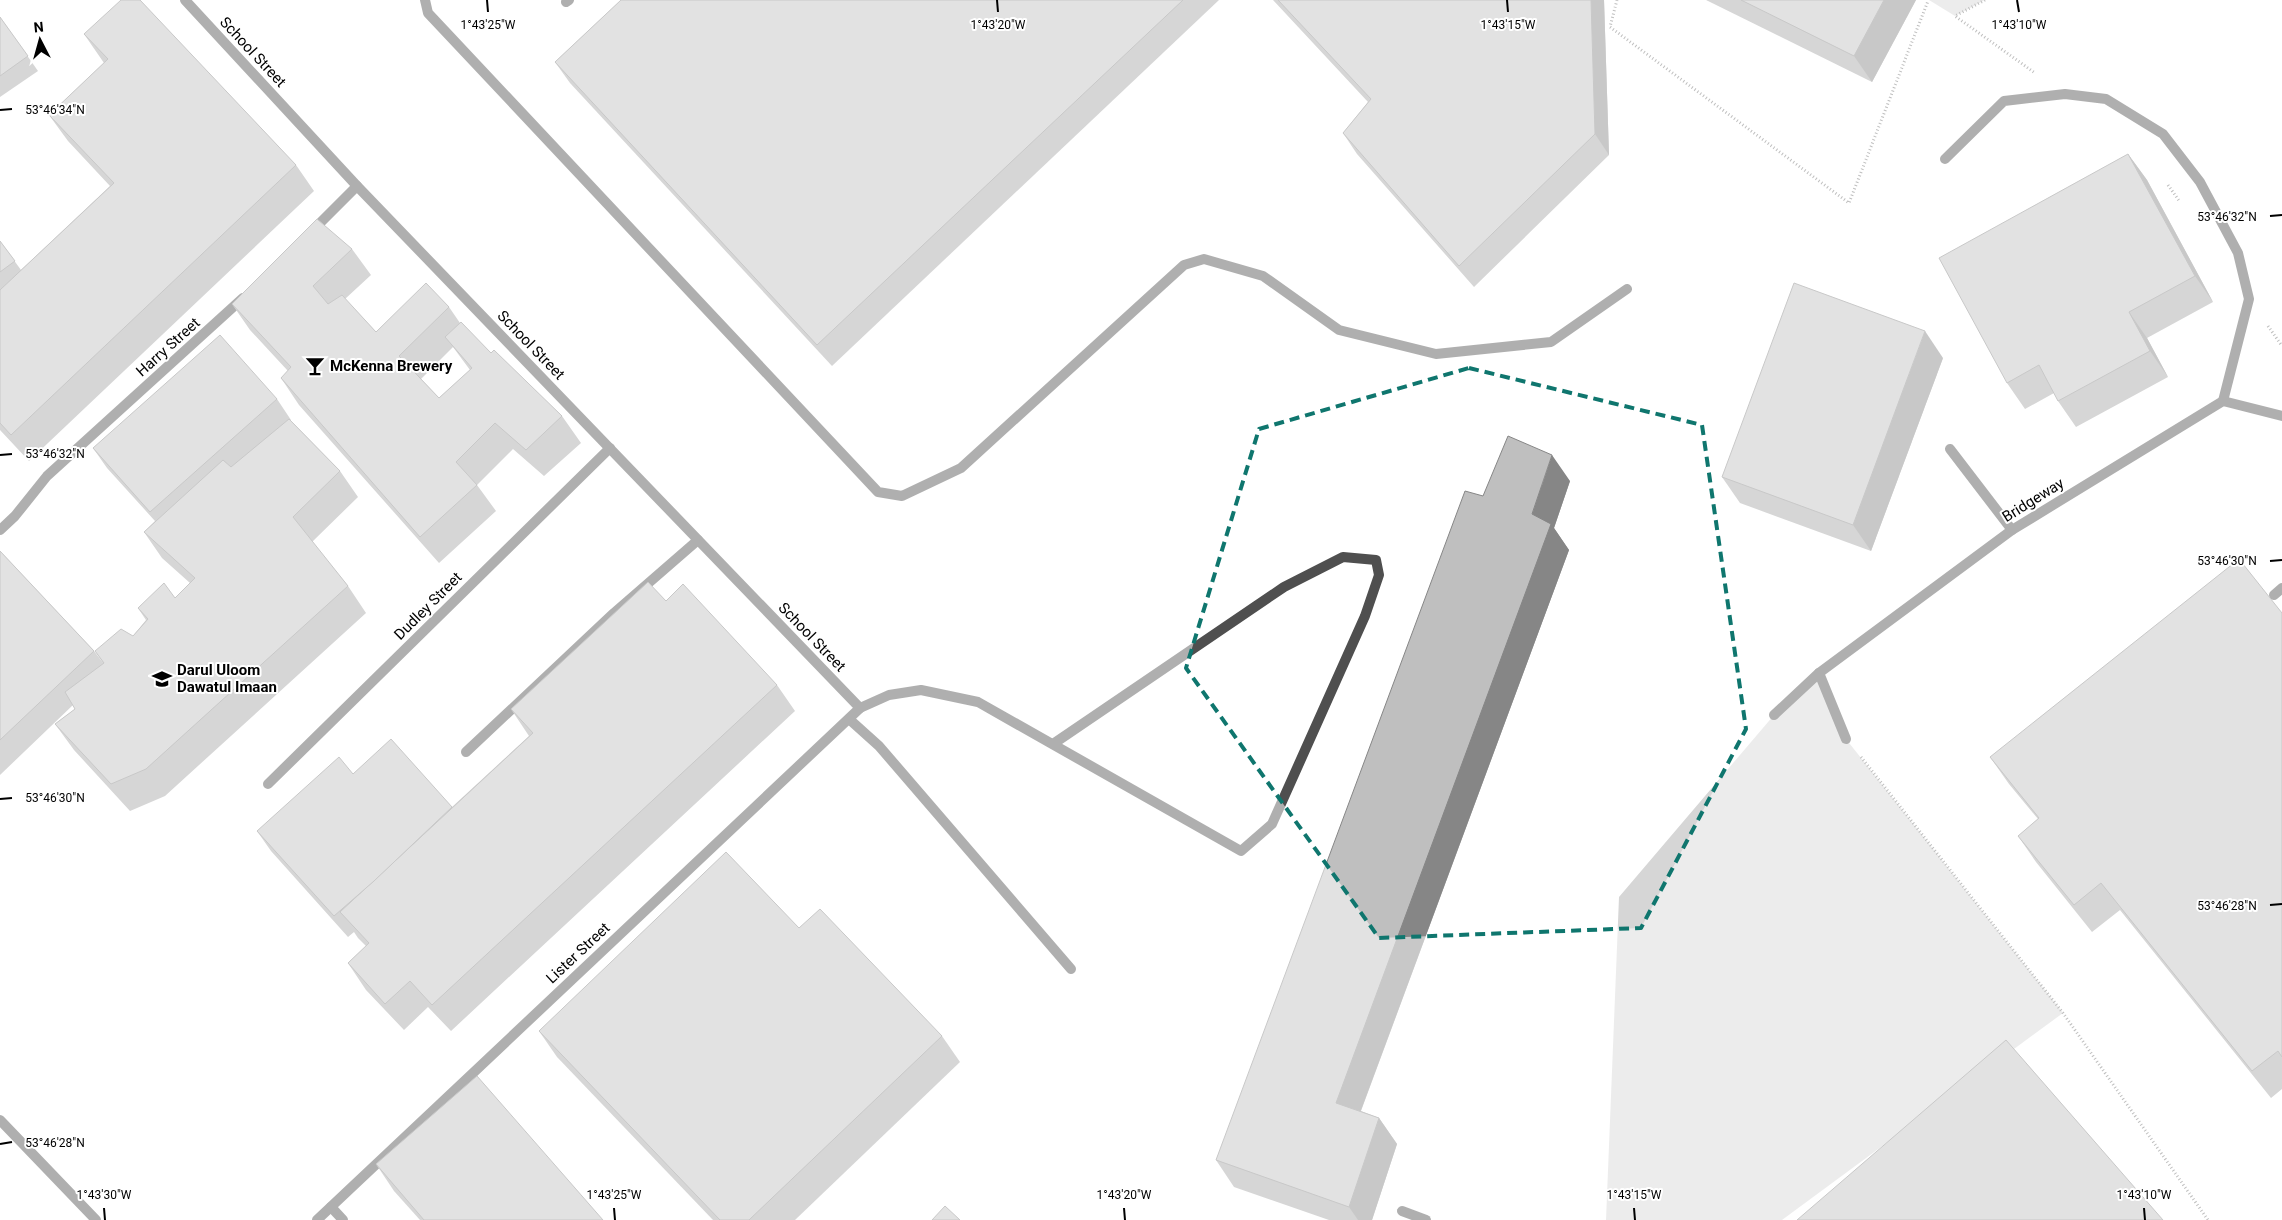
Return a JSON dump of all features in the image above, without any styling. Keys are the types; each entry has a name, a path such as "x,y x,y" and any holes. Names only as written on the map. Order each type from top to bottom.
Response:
{"street":[{"name":"School Street","path":"185,0 357,186 860,708"},
{"path":"425,0 428,13 878,492 902,496 961,468 1184,264 1204,259 1263,276 1339,330 1436,354 1551,342 1627,289"},
{"path":"1945,159 2004,101 2065,94 2106,99 2163,134 2200,182 2234,246 2238,254 2249,299 2223,401 2282,416"},
{"path":"303,239 357,186"},
{"name":"Harry Street","path":"0,530 15,516 47,476 230,315 249,293"},
{"name":"Bridgeway","path":"1774,714 1819,673 2012,530 2223,401"},
{"name":"Dudley Street","path":"268,784 610,448"},
{"path":"1950,449 2012,530"},
{"path":"466,752 614,613 698,540"},
{"path":"860,708 889,695 921,690 978,702 1241,851 1272,824 1365,616 1379,575 1376,560 1343,557 1284,588 1053,744"},
{"path":"1819,673 1846,739"},
{"name":"Lister Street","path":"317,1220 860,708"},
{"path":"849,719 879,746 1071,969"},
{"path":"0,1120 96,1220"},
{"path":"331,1207 343,1220"},
{"path":"1402,1211 1426,1220"}],"path":[{"path":"1617,0 1610,28 1849,203 1928,2"},
{"path":"1985,0 1955,16 2065,94"},
{"path":"2166,182 2182,205"},
{"path":"2249,299 2282,346"},
{"path":"1846,739 2063,1013 2208,1220"}],"highlighted area":[{"path":"1469,368 1702,425 1746,729 1641,928 1379,938 1186,668 1259,429"}],"shaded area":[{"path":"1929,0 1985,0 1955,16"},
{"path":"1819,673 1846,739 2063,1013 1782,1220 1606,1220 1619,897 1774,715"}],"building":[{"path":"121,0 140,0 296,165 11,435 0,423 0,290 114,183 49,115 108,59 84,34"},
{"path":"621,0 1183,0 817,345 555,62"},
{"path":"1278,0 1591,0 1595,134 1459,266 1343,133 1371,99"},
{"path":"1741,0 1884,0 1854,56"},
{"path":"0,17 28,56 0,76"},
{"path":"2128,154 2195,276 2129,312 2150,351 2058,401 2039,365 2007,383 1939,258"},
{"path":"317,219 352,249 313,286 328,304 342,295 376,332 426,283 449,307 399,356 439,398 472,368 445,337 461,322 491,353 494,350 562,416 526,450 495,423 456,462 477,485 420,537 281,378 291,367 232,304"},
{"path":"0,241 15,261 0,272"},
{"path":"1794,283 1925,331 1853,525 1722,477"},
{"path":"220,335 277,399 150,512 93,448"},
{"path":"289,419 340,471 293,517 348,586 146,769 111,784 55,724 75,709 65,692 104,663 95,651 121,629 133,636 148,619 138,608 164,583 175,598 195,578 144,532 223,460 231,467"},
{"path":"1508,436 1552,455 1532,514 1551,524 1336,1103 1379,1118 1349,1207 1216,1160 1465,491 1483,496"},
{"path":"0,551 94,651 0,740"},
{"path":"2239,559 2282,613 2282,1057 2278,1051 2252,1071 2101,883 2074,905 2018,836 2039,818 1990,757"},
{"path":"648,582 666,601 683,584 777,685 432,1005 410,981 385,1004 348,963 369,943 340,912 533,733 511,709"},
{"path":"391,739 452,807 334,916 257,831 339,757 353,774"},
{"path":"726,852 799,928 820,909 942,1036 749,1220 720,1220 539,1031"},
{"path":"2006,1040 2163,1220 1797,1220"},
{"path":"477,1076 603,1220 424,1220 376,1164"},
{"path":"945,1206 960,1220 932,1220"}],"place":[{"name":"McKenna Brewery","path":"315,366"},
{"name":"Darul Uloom Dawatul Imaan","path":"162,679"}]}
